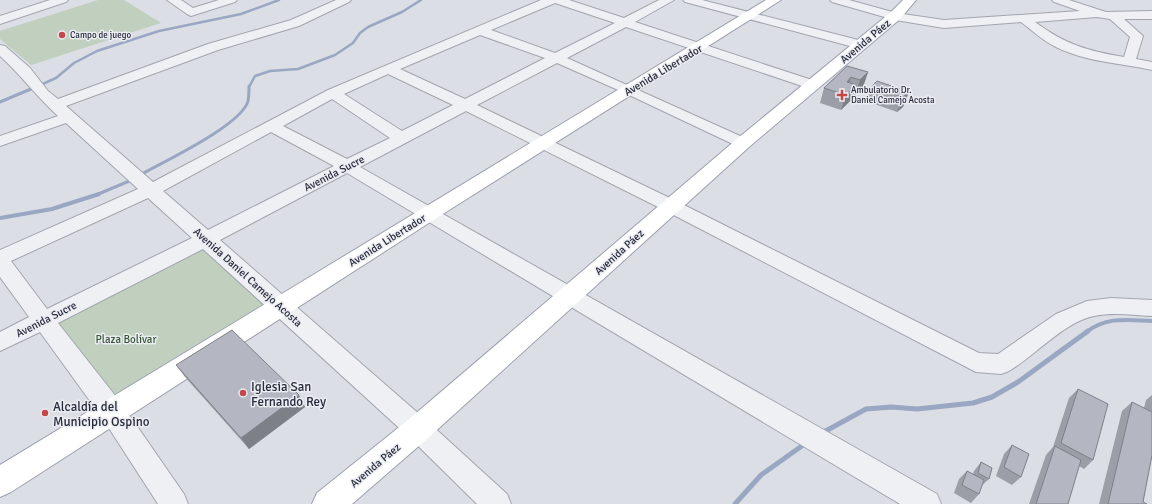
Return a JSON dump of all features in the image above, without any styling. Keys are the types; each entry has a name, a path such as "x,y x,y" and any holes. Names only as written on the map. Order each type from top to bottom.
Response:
{"main road":[{"name":"Avenida Libertador","path":"0,482 542,143 776,0"},
{"name":"Avenida Páez","path":"328,504 418,429 571,296 743,143 895,16 910,0"}],"street":[{"path":"0,20 62,0"},
{"path":"172,0 191,12 231,0"},
{"path":"56,105 213,47 295,23 345,0"},
{"path":"0,258 142,182 272,127 333,93 551,0"},
{"path":"558,0 813,85"},
{"name":"Avenida Sucre","path":"0,342 207,239 668,0"},
{"path":"689,0 861,45"},
{"path":"836,0 895,16 944,24 1095,14"},
{"path":"1058,0 1095,14 1114,18 1152,15"},
{"path":"1114,18 1137,36 1129,61"},
{"path":"1024,19 1058,43 1071,49 1152,66"},
{"path":"479,30 556,58 630,90 743,143"},
{"name":"Avenida Daniel Camejo Acosta","path":"0,49 14,61 69,117 418,429 497,504"},
{"path":"388,69 466,105 671,206 976,362 1001,364 1056,325 1088,308 1109,306 1152,308"},
{"path":"333,93 401,138"},
{"path":"0,141 69,117"},
{"path":"272,127 347,166 826,445 899,497 927,504"},
{"path":"0,262 112,411 174,504"}],"green space":[{"name":"Campo de juego","path":"98,0 124,0 161,23 31,65 0,39 0,31"},
{"name":"Plaza Bolívar","path":"207,239 280,307 112,411 43,321"}],"building":[{"path":"847,66 868,72 860,80 851,77 847,82 856,85 846,95 824,88"},
{"path":"877,81 909,92 903,97 872,86"},
{"path":"232,330 299,395 241,438 176,365"},
{"path":"1078,389 1108,404 1093,460 1061,443"},
{"path":"1132,402 1152,412 1152,455 1143,502 1147,504 1108,504"},
{"path":"1012,445 1029,454 1021,477 1004,467"},
{"path":"1055,446 1081,460 1068,504 1036,504"},
{"path":"981,462 992,468 989,479 978,473"},
{"path":"967,471 984,480 979,494 962,485"}],"waterway":[{"path":"36,87 56,78 74,63 97,51 159,31 241,14 279,0"},
{"path":"249,87 255,76 270,71 298,69 335,55 353,43 360,33 368,27 402,12 421,0"},
{"path":"0,102 38,86"},
{"path":"140,175 183,152 217,132 232,121 243,111 248,101 249,87"},
{"path":"96,195 134,179"},
{"path":"0,218 52,209 96,195"},
{"path":"1086,332 1102,323 1110,321 1152,321"},
{"path":"822,433 866,409 891,407 917,409 973,403 992,397 1018,382 1088,331"},
{"path":"735,504 761,475 806,443"}],"place":[{"name":"Campo de juego","path":"62,35"},
{"name":"Ambulatorio Dr. Daniel Camejo Acosta","path":"842,95"},
{"name":"Iglesia San Fernando Rey","path":"243,393"},
{"name":"Alcaldía del Municipio Ospino","path":"45,413"}]}
